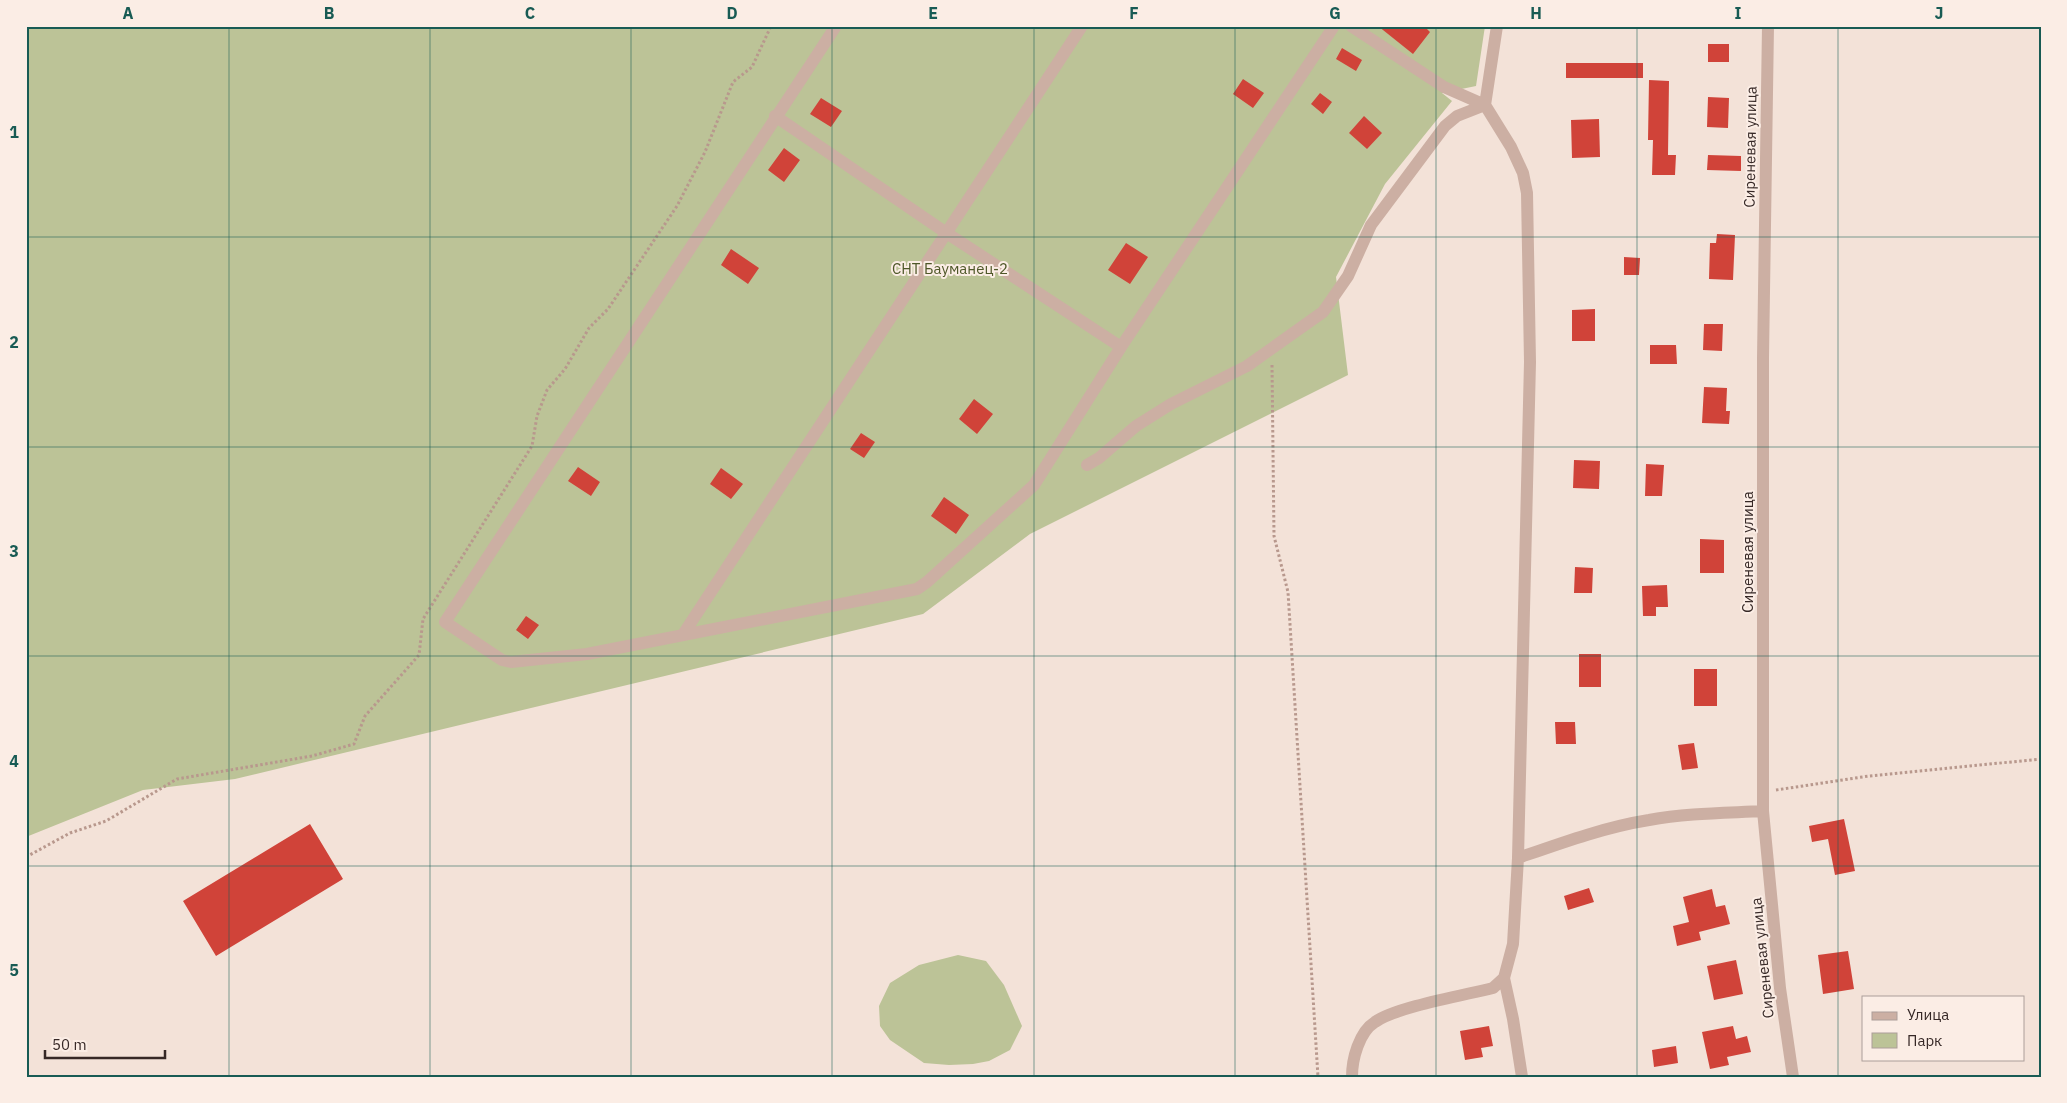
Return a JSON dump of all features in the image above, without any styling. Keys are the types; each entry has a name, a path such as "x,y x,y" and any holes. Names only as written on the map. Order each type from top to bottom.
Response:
{"street":[{"path":"836,26 775,116 445,622 502,660 511,662 587,654 684,633 917,589 1034,485 1121,346 1334,26"},
{"path":"684,633 945,232 1082,26"},
{"path":"1351,26 1444,87 1485,105 1511,147 1524,173 1527,193 1529,372 1518,858 1513,944 1504,978 1513,1019 1522,1077"},
{"path":"1485,105 1497,26"},
{"name":"Сиреневая улица","path":"1768,26 1763,368 1763,811 1780,988 1793,1077"},
{"path":"1087,465 1099,458 1136,426 1171,404 1247,366 1272,350 1322,312 1348,276 1371,225 1445,126 1457,116 1485,105"},
{"path":"775,116 945,232 1121,346"},
{"path":"1518,858 1582,836 1648,820 1690,814 1763,811"},
{"path":"1352,1077 1356,1051 1364,1034 1375,1022 1402,1011 1493,988 1504,978"}],"path":[{"path":"26,856 70,833 106,821 177,780 312,756 354,744 365,716 419,655 423,619 532,446 537,416 547,390 565,369 588,328 608,309 677,206 705,152 733,82 752,67 771,26"},
{"path":"1272,350 1274,536 1288,592 1318,1077"},
{"path":"1763,792 1869,776 2041,760"}],"green space":[{"name":"СНТ Бауманец-2","path":"26,26 1485,26 1476,86 1442,93 1452,101 1385,184 1336,277 1348,375 1030,534 923,614 235,779 143,790 26,837"},
{"path":"958,955 986,961 1004,985 1022,1026 1010,1050 989,1061 949,1065 924,1063 890,1040 880,1026 879,1006 890,983 919,965"}],"building":[{"path":"1378,26 1424,26 1430,32 1413,54"},
{"path":"1708,44 1729,44 1729,62 1708,62"},
{"path":"1342,48 1362,60 1356,71 1336,59"},
{"path":"1566,63 1643,63 1643,78 1566,78"},
{"path":"1243,79 1264,93 1253,108 1233,94"},
{"path":"1649,80 1669,81 1668,155 1676,155 1675,175 1652,175 1653,140 1648,140"},
{"path":"1320,93 1332,102 1323,114 1311,104"},
{"path":"1708,97 1729,98 1728,128 1707,127"},
{"path":"821,98 842,111 831,127 810,114"},
{"path":"1364,116 1382,133 1367,149 1349,133"},
{"path":"1599,119 1600,157 1572,158 1571,120"},
{"path":"784,148 800,160 784,182 768,170"},
{"path":"1708,155 1741,156 1741,171 1707,170"},
{"path":"1717,234 1735,235 1733,280 1709,279 1710,243 1716,243"},
{"path":"1126,243 1148,257 1130,284 1108,270"},
{"path":"731,249 759,268 748,284 721,265"},
{"path":"1624,257 1640,258 1639,275 1624,275"},
{"path":"1595,309 1595,341 1572,341 1572,310"},
{"path":"1704,324 1723,324 1722,351 1703,350"},
{"path":"1650,345 1676,345 1677,364 1650,364"},
{"path":"1704,387 1727,388 1726,411 1730,411 1729,424 1702,423"},
{"path":"974,399 993,414 977,434 959,419"},
{"path":"861,433 875,442 864,458 850,449"},
{"path":"1574,460 1600,461 1599,489 1573,488"},
{"path":"1646,464 1664,465 1662,496 1645,496"},
{"path":"578,467 600,482 591,496 568,481"},
{"path":"721,468 743,484 731,499 710,484"},
{"path":"944,497 969,515 956,534 931,516"},
{"path":"1700,539 1724,540 1724,573 1700,573"},
{"path":"1575,567 1593,568 1592,593 1574,593"},
{"path":"1667,585 1668,607 1656,607 1656,616 1643,616 1642,586"},
{"path":"526,616 539,625 528,639 516,630"},
{"path":"1579,654 1601,654 1601,687 1579,687"},
{"path":"1694,669 1717,669 1717,706 1694,706"},
{"path":"1555,722 1575,722 1576,744 1556,744"},
{"path":"1694,743 1698,768 1682,770 1678,745"},
{"path":"1844,819 1855,871 1835,875 1828,839 1812,842 1809,826"},
{"path":"310,824 343,879 216,956 183,901"},
{"path":"1589,888 1594,902 1568,910 1564,896"},
{"path":"1712,889 1716,907 1725,905 1730,924 1699,932 1701,940 1677,946 1673,926 1689,922 1683,897"},
{"path":"1848,951 1854,989 1823,994 1818,955"},
{"path":"1736,960 1743,994 1714,1000 1707,966"},
{"path":"1489,1026 1493,1046 1481,1048 1483,1057 1465,1060 1460,1031"},
{"path":"1733,1026 1736,1039 1747,1036 1751,1052 1727,1057 1729,1065 1710,1069 1702,1032"},
{"path":"1676,1046 1678,1063 1654,1067 1652,1050"}]}
